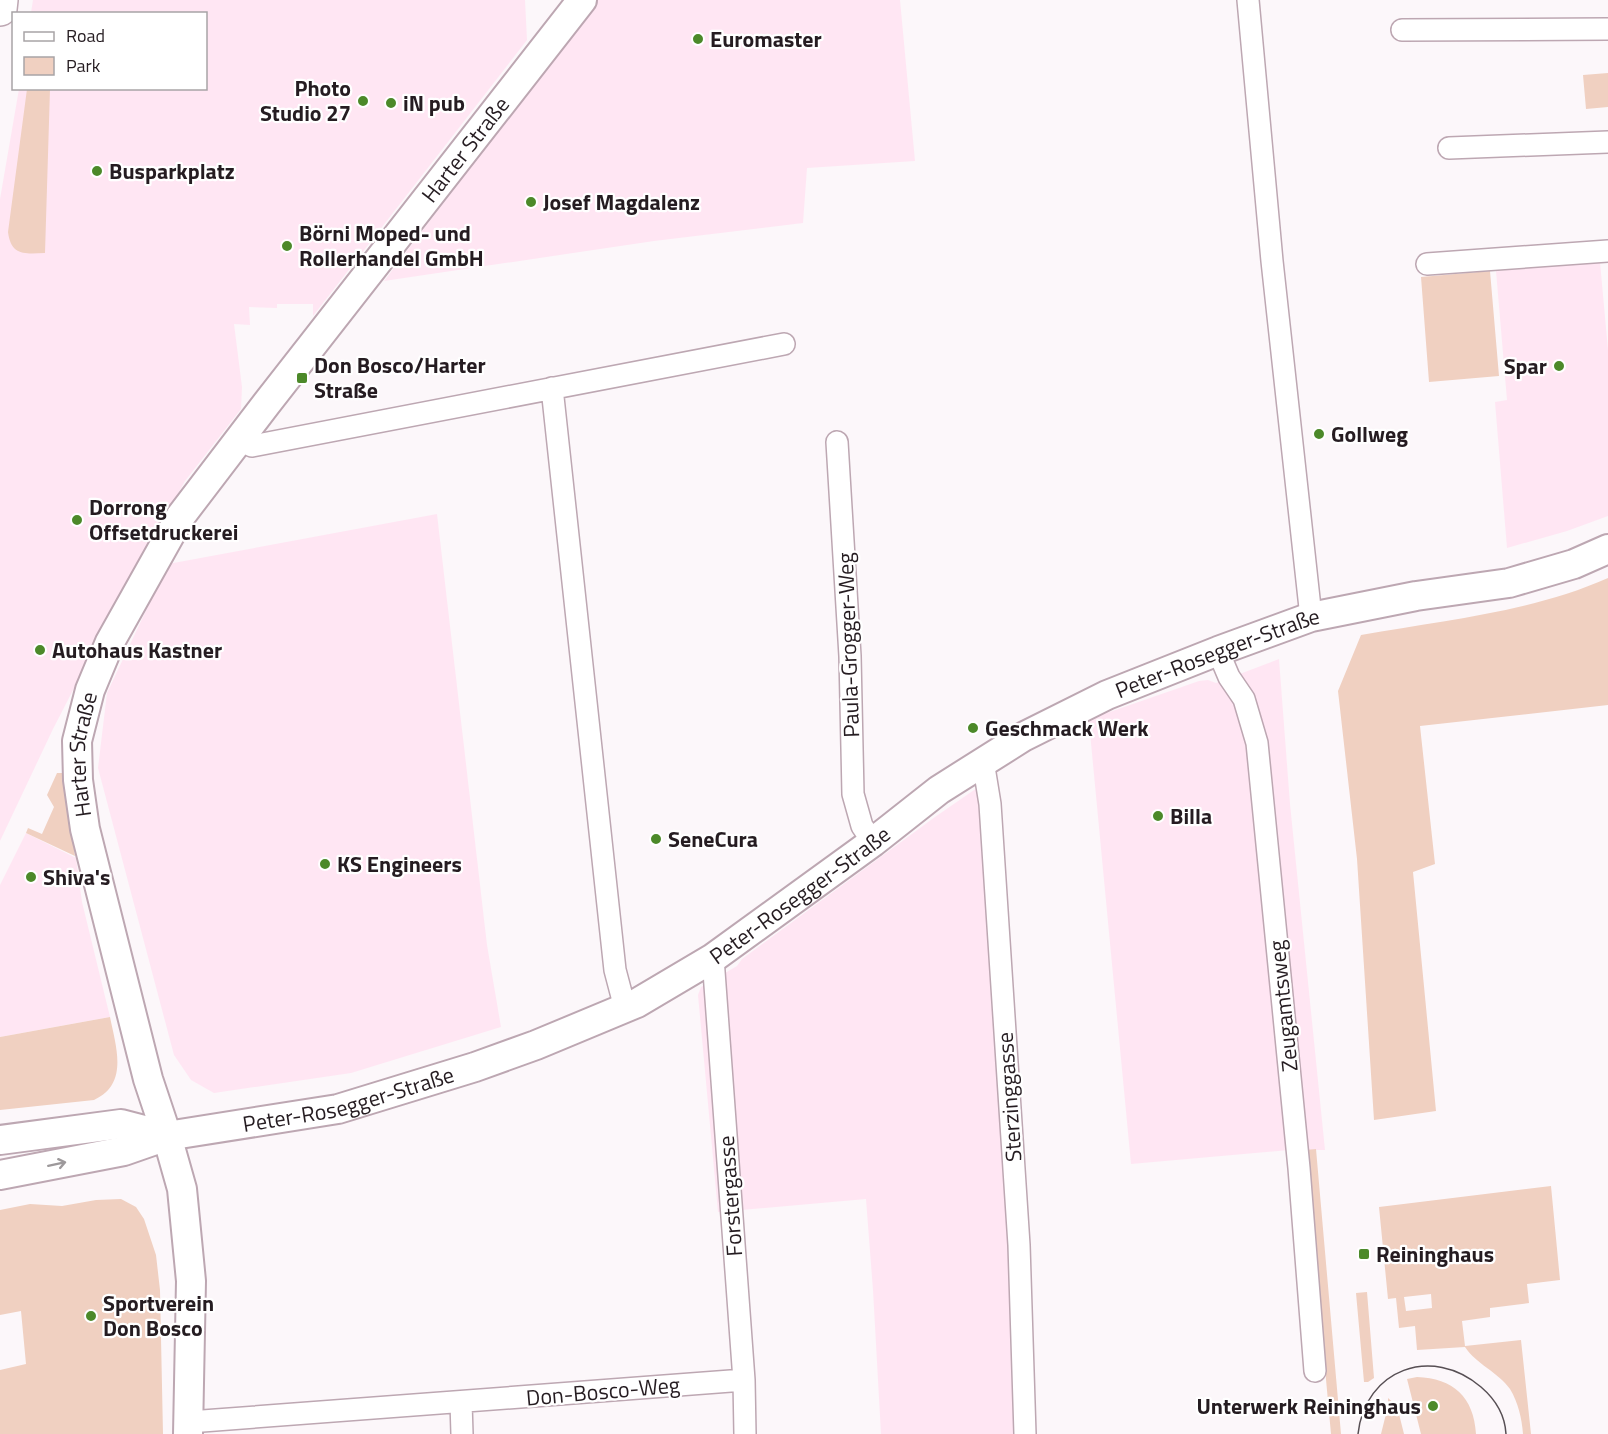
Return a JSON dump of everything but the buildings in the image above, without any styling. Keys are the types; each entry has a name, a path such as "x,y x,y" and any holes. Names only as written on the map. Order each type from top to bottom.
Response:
{"main road":[{"path":"0,9 1,0"},
{"name":"Harter Straße","path":"188,1428 191,1281 182,1189 148,1079 85,829 78,780 77,741 90,690 110,642 180,517 582,0"},
{"name":"Peter-Rosegger-Straße","path":"0,1175 124,1151 167,1136 338,1109 476,1067 536,1045 638,1003 712,958 873,842 939,790 1023,737 1107,695 1311,616 1416,596 1509,583 1574,564 1608,549"},
{"name":"Peter-Rosegger-Straße","path":"0,1140 121,1124 167,1136"}],"street":[{"path":"1248,0 1272,261 1311,616"},
{"path":"1402,30 1608,29"},
{"path":"1449,148 1608,142"},
{"path":"1427,264 1608,251"},
{"path":"240,440 252,446 784,344"},
{"path":"552,388 615,970 625,1008"},
{"name":"Paula-Grogger-Weg","path":"837,442 850,656 853,794 862,826 873,842"},
{"name":"Zeugamtsweg","path":"1218,651 1229,677 1244,699 1257,743 1299,1168 1315,1371"},
{"name":"Sterzinggasse","path":"983,761 990,804 1018,1245 1025,1434"},
{"name":"Forstergasse","path":"712,958 744,1380 745,1434"},
{"name":"Don-Bosco-Weg","path":"188,1428 461,1402 744,1380"},
{"path":"461,1402 462,1434"}],"shaded area":[{"path":"33,0 525,0 527,40 313,316 313,304 277,304 277,308 249,307 250,325 234,324 242,387 241,409 185,481 124,591 53,729 0,841 0,199 19,90 207,90 207,12 31,12"},
{"path":"598,0 900,0 915,161 807,168 803,223 654,241 384,281"},
{"name":"Spar","path":"1600,262 1608,350 1608,516 1567,531 1507,548 1495,402 1507,400 1496,271"},
{"path":"437,514 487,945 501,1027 351,1073 214,1093 191,1080 174,1055 98,768 107,693 168,564"},
{"path":"1279,659 1290,804 1325,1150 1289,1150 1131,1164 1089,722 1104,714 1199,681 1208,680 1216,683"},
{"path":"995,779 1035,1434 881,1434 866,1199 718,1212 698,995 701,987 737,966 742,959 935,817 977,788"},
{"path":"26,833 76,858 82,902 110,1017 0,1037 0,885"}],"green space":[{"path":"1608,73 1608,107 1586,109 1583,75"},
{"path":"27,90 50,90 45,253 20,252 12,246 8,232"},
{"path":"1490,271 1499,376 1429,382 1421,277"},
{"path":"1608,578 1608,705 1420,726 1435,864 1413,872 1436,1111 1374,1120 1357,859 1338,691 1361,635 1518,607 1579,590"},
{"path":"57,773 62,773 64,778 75,856 26,833 28,828 42,834 54,807 47,795"},
{"path":"110,1017 117,1064 116,1075 105,1093 94,1100 0,1110 0,1037"},
{"path":"1316,1149 1341,1434 1331,1434 1305,1150"},
{"path":"1551,1186 1560,1280 1527,1284 1529,1303 1490,1308 1490,1317 1462,1321 1465,1346 1521,1340 1531,1434 1523,1434 1519,1411 1510,1389 1465,1347 1417,1350 1415,1326 1399,1328 1396,1298 1388,1299 1379,1207","holes":["1431,1294 1432,1308 1406,1311 1404,1297"]},
{"name":"Sportverein Don Bosco","path":"121,1199 136,1207 144,1219 156,1255 160,1290 163,1434 0,1434 0,1370 26,1364 21,1311 0,1315 0,1210 30,1204 62,1206 96,1200"},
{"path":"1367,1292 1374,1378 1364,1382 1356,1293"},
{"path":"1417,1377 1441,1381 1459,1392 1471,1410 1476,1434 1421,1434 1407,1379"},
{"path":"1388,1398 1397,1406 1404,1434 1381,1434"}],"tram line":[{"path":"1358,1434 1363,1412 1373,1393 1387,1379 1404,1370 1422,1366 1442,1367 1462,1374 1481,1387 1498,1408 1504,1420 1506,1434"}],"place":[{"name":"Euromaster","path":"698,39"},
{"name":"Photo Studio 27","path":"363,101"},
{"name":"iN pub","path":"391,103"},
{"name":"Busparkplatz","path":"97,171"},
{"name":"Josef Magdalenz","path":"531,202"},
{"name":"Börni Moped- und Rollerhandel GmbH","path":"287,246"},
{"name":"Spar","path":"1559,366"},
{"name":"Don Bosco/Harter Straße","path":"302,378"},
{"name":"Gollweg","path":"1319,434"},
{"name":"Dorrong Offsetdruckerei","path":"77,520"},
{"name":"Autohaus Kastner","path":"40,650"},
{"name":"Geschmack Werk","path":"973,728"},
{"name":"Billa","path":"1158,816"},
{"name":"SeneCura","path":"656,839"},
{"name":"KS Engineers","path":"325,864"},
{"name":"Shiva's","path":"31,877"},
{"name":"Reininghaus","path":"1364,1254"},
{"name":"Sportverein Don Bosco","path":"91,1316"},
{"name":"Unterwerk Reininghaus","path":"1433,1406"}]}
